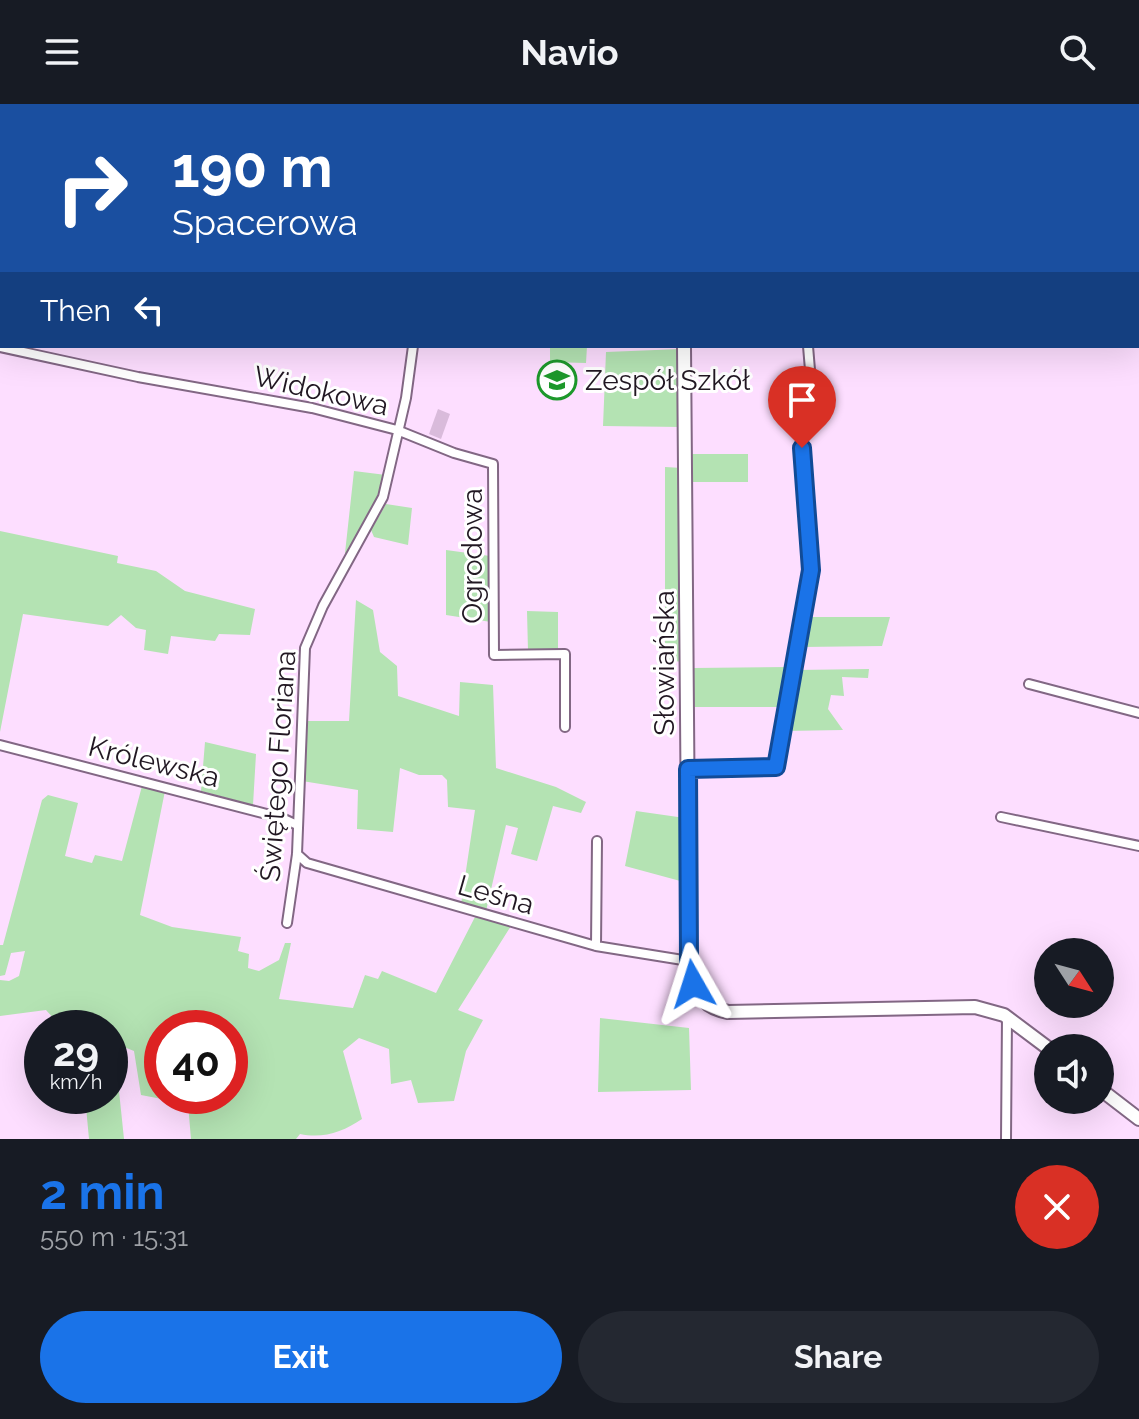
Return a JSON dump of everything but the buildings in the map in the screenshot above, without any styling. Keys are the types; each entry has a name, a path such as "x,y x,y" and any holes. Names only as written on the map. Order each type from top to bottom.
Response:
{"street":[{"name":"Widokowa","path":"5,348 138,377 312,408 397,430"},
{"name":"Świętego Floriana","path":"287,923 297,854 305,648 323,606 383,497 406,398 413,348"},
{"name":"Słowiańska","path":"684,348 689,961 693,984 701,998 717,1010 728,1012 975,1007 1007,1017 1034,1037"},
{"path":"688,769 776,767 811,570 802,448 811,382 808,348"},
{"name":"Ogrodowa","path":"397,430 454,453 493,464 494,655 565,654 565,727"},
{"path":"1029,684 1139,713"},
{"name":"Królewska","path":"0,745 244,808 297,825"},
{"path":"1001,817 1139,846"},
{"path":"596,946 597,841"},
{"name":"Leśna","path":"297,854 307,863 596,946 689,961"},
{"path":"1006,1139 1007,1017"},
{"path":"1114,1100 1139,1119"}],"green space":[{"path":"550,348 587,348 586,363 550,362"},
{"path":"681,349 682,427 603,426 606,352"},
{"path":"692,454 748,454 748,482 692,482"},
{"path":"665,467 682,468 683,662 665,660"},
{"path":"354,471 386,475 350,554 345,553"},
{"path":"386,504 412,508 408,545 374,537 371,530"},
{"path":"0,531 118,556 117,563 156,571 185,591 255,609 250,635 219,634 215,641 171,636 168,654 144,650 146,630 136,628 121,615 108,626 23,614 0,732"},
{"path":"446,550 490,556 491,622 446,615"},
{"path":"356,600 373,610 380,652 397,666 398,696 459,716 460,682 493,685 496,768 556,787 586,802 581,813 553,806 537,861 511,854 518,828 506,825 486,911 461,904 475,810 448,807 447,780 442,775 419,775 400,768 393,832 357,829 358,790 302,781 305,721 349,721"},
{"path":"527,611 558,612 558,651 528,651"},
{"path":"808,617 890,617 882,646 802,647"},
{"path":"791,667 783,707 694,707 694,668"},
{"path":"869,669 868,678 842,677 844,696 831,695 828,709 843,730 784,731 796,670"},
{"path":"205,742 256,754 253,805 201,791"},
{"path":"142,786 165,791 140,915 172,927 241,937 238,951 249,954 248,968 259,971 279,960 285,943 291,943 279,999 353,1008 365,975 378,979 382,971 436,993 475,917 511,926 458,1010 483,1020 466,1051 454,1101 418,1103 411,1080 391,1084 389,1049 359,1038 343,1051 362,1119 355,1124 325,1135 300,1134 296,1139 191,1139 189,1114 248,1114 248,1010 144,1010 144,1096 141,1095 134,1051 128,1049 128,1010 24,1010 24,1013 0,1016 0,980 9,981 19,976 25,951 11,953 5,975 0,976 0,945 3,945 42,800 48,795 78,803 65,856 92,863 95,855 122,861"},
{"path":"636,811 685,818 684,882 625,866"},
{"path":"600,1018 689,1028 691,1090 598,1092"},
{"path":"87,1114 121,1114 124,1139 89,1139"}],"place":[{"name":"Zespół Szkół","path":"557,380"}],"route":[{"path":"693,984 689,961 688,769 776,767 811,570 802,448"}]}
